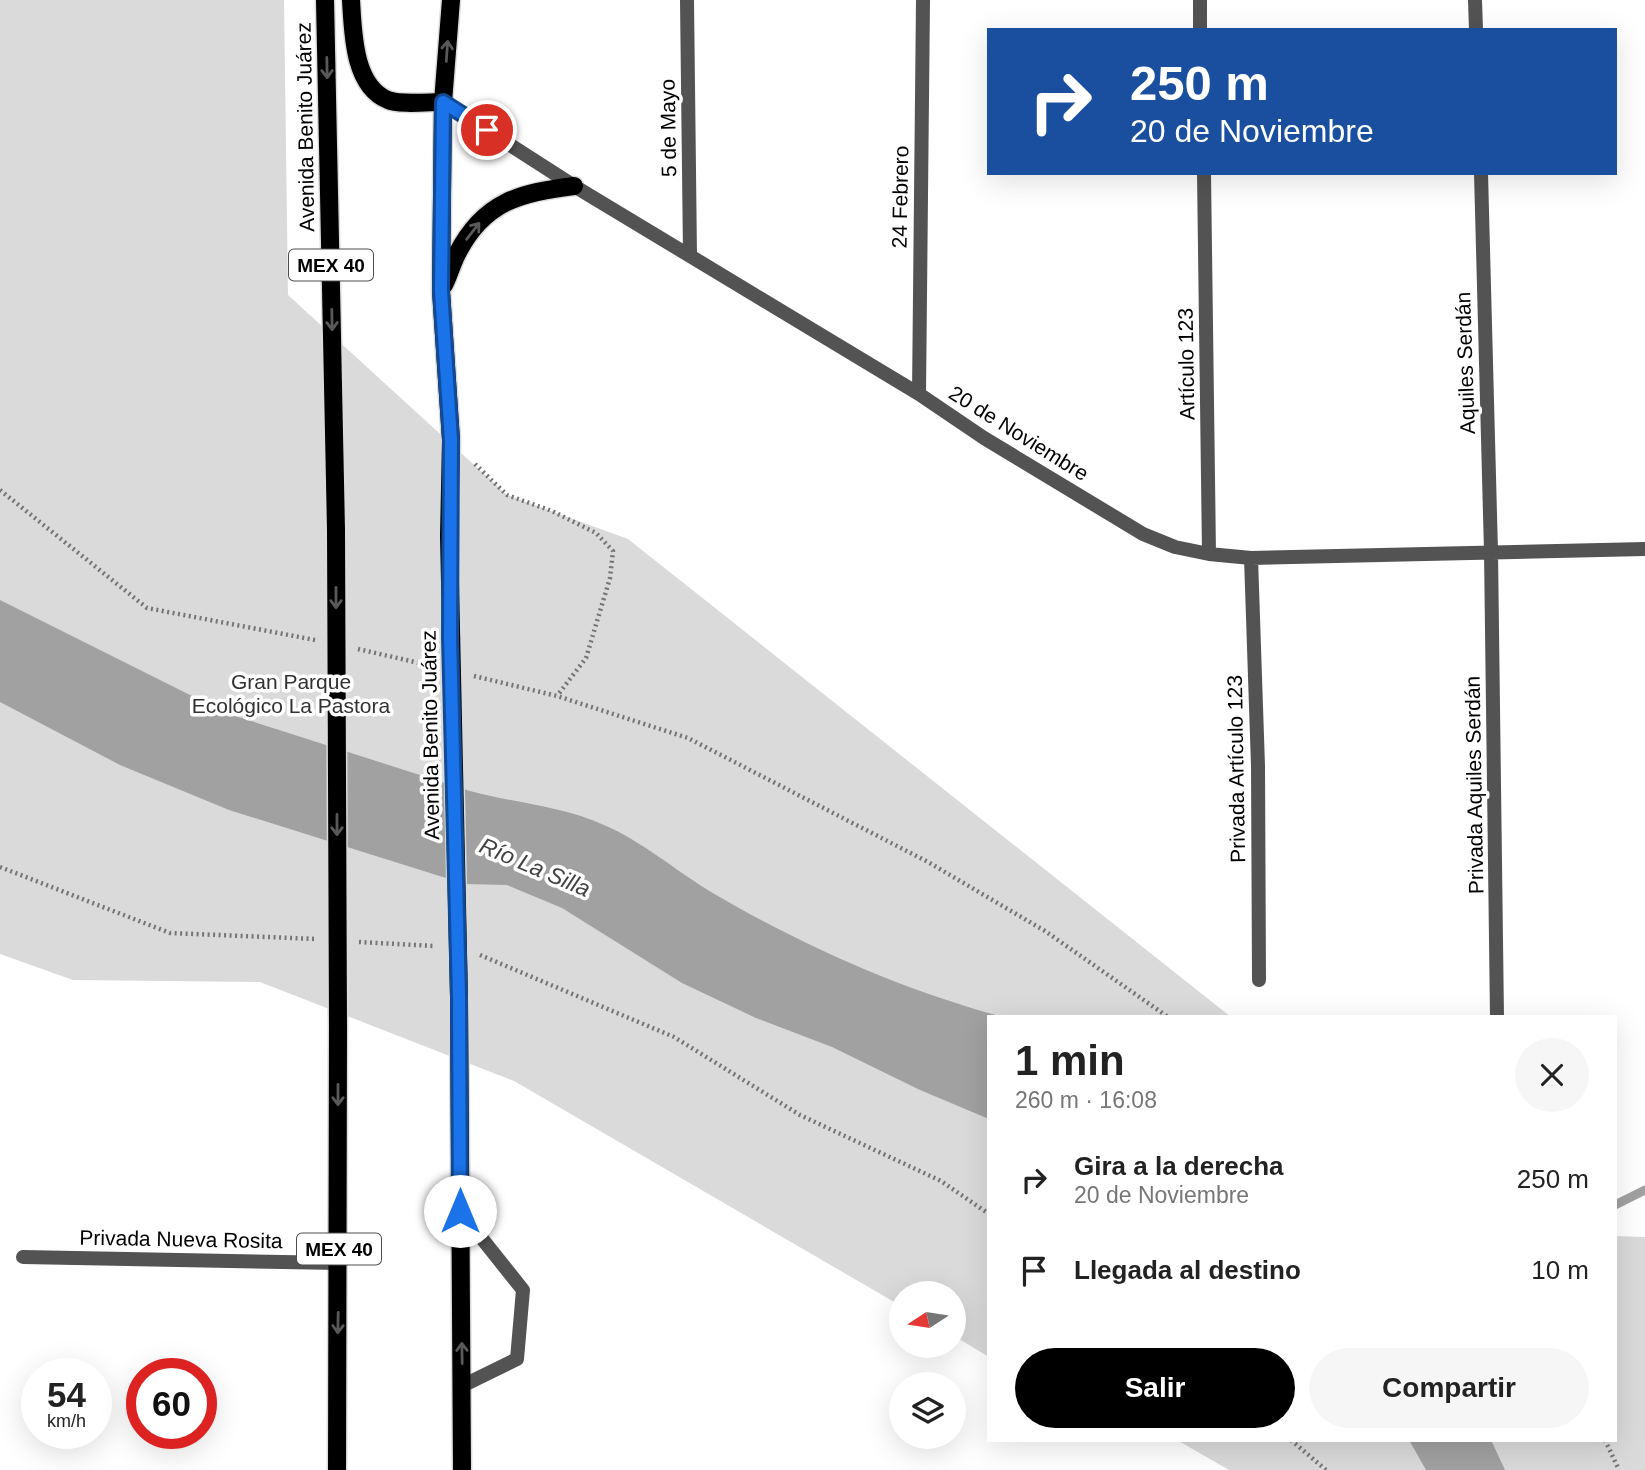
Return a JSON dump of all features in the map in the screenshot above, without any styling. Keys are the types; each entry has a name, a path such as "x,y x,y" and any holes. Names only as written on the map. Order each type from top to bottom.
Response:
{"main road":[{"name":"Avenida Benito Juárez","path":"325,0 336,530 339,1263 337,1470"},
{"path":"351,0 353,32 360,63 366,80 375,92 389,101 443,102"},
{"name":"Avenida Benito Juárez","path":"451,0 443,102 441,291 451,440 449,536 459,997 462,1470"},
{"path":"441,291 457,254 472,231 501,203 550,189 574,186"}],"street":[{"name":"5 de Mayo","path":"687,0 690,255"},
{"name":"24 Febrero","path":"919,394 923,0"},
{"path":"1200,0 1200,28"},
{"path":"1475,0 1476,28"},
{"name":"20 de Noviembre","path":"443,102 574,186 919,394 984,438 1143,534 1175,547 1251,558 1645,549"},
{"name":"Artículo 123","path":"1204,175 1209,554"},
{"name":"Aquiles Serdán","path":"1481,175 1492,552"},
{"name":"Privada Aquiles Serdán","path":"1492,552 1497,1015"},
{"name":"Privada Artículo 123","path":"1251,558 1258,766 1259,980"},
{"path":"460,1211 523,1290 517,1359 462,1387"},
{"name":"Privada Nueva Rosita","path":"23,1257 339,1263"}],"path":[{"path":"451,440 508,495 552,511 596,533 613,551 610,578 586,658 557,696"},
{"path":"0,490 146,608 319,640"},
{"path":"345,646 438,667"},
{"path":"464,673 557,696 688,738 928,862 1045,931 1165,1015"},
{"path":"0,867 170,933 317,939"},
{"path":"358,942 438,947"},
{"path":"477,954 674,1037 800,1115 942,1181 987,1213"},
{"path":"1293,1442 1326,1470"},
{"path":"1606,1442 1619,1470"}],"green space":[{"name":"Gran Parque Ecológico La Pastora","path":"0,0 284,0 288,295 507,495 628,539 1228,1015 987,1015 987,1356 966,1343 966,1281 889,1281 889,1299 514,1081 260,982 73,980 0,954"},
{"path":"1617,1236 1645,1237 1645,1470 1229,1470 1180,1442 1617,1442"}],"water":[{"name":"Río La Silla","path":"0,600 226,713 470,791 555,809 604,825 646,848 711,892 816,948 927,994 996,1015 987,1015 987,1118 920,1090 832,1047 756,1018 682,983 562,908 507,885 465,884 229,810 120,765 0,702"},
{"path":"1410,1442 1492,1442 1505,1470 1426,1470"}],"waterway":[{"path":"1617,1204 1645,1190"}],"route":[{"path":"460,1211 459,997 450,637 451,440 441,291 443,102 487,130"}]}
